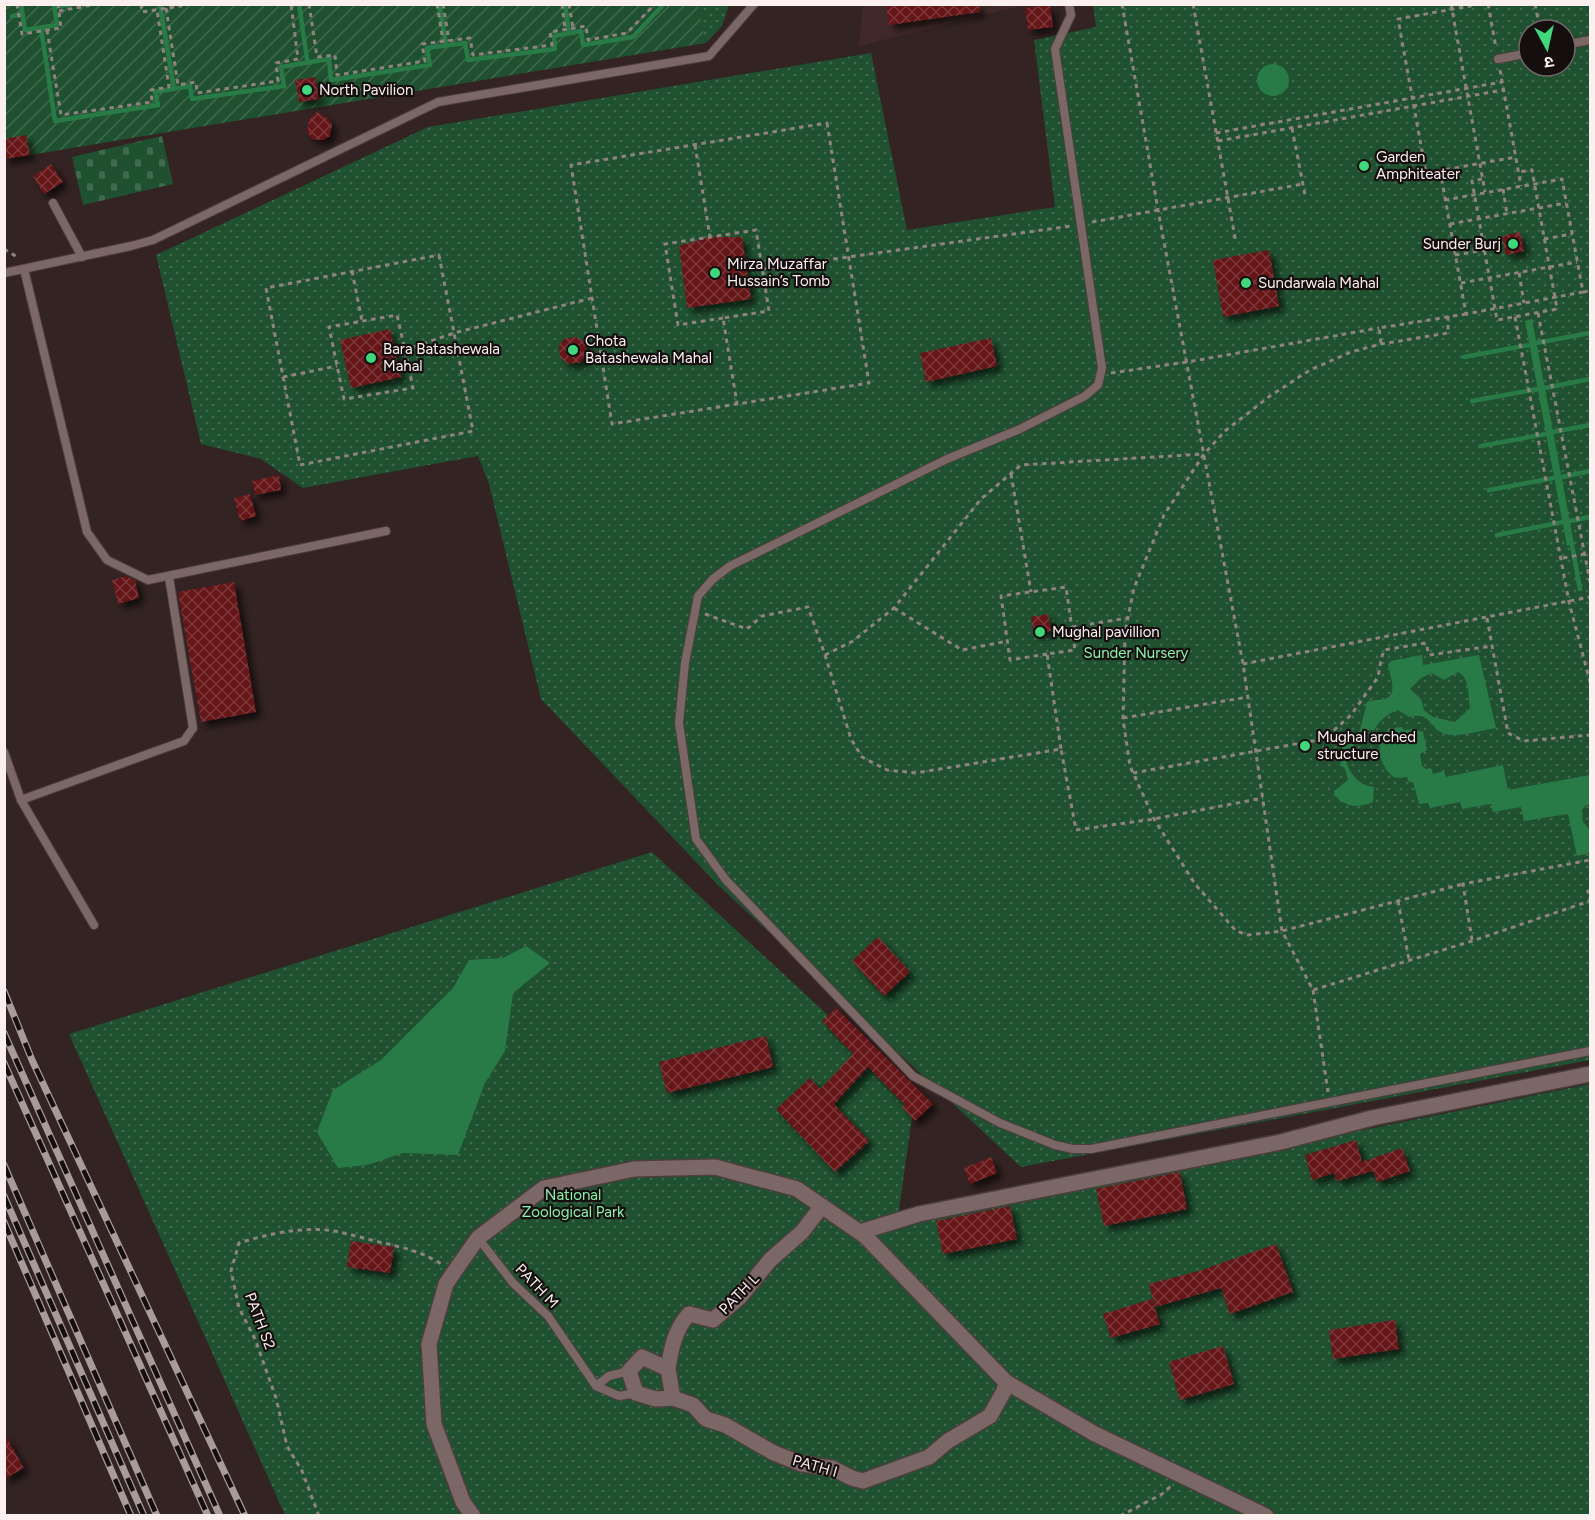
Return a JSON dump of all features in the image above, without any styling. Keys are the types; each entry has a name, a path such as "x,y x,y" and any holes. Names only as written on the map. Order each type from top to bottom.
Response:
{"street":[{"path":"860,1232 920,1214 1281,1142 1372,1118 1590,1074"},
{"path":"472,1515 463,1502 434,1424 429,1344 446,1284 454,1272 478,1238 544,1188 634,1169 716,1167 797,1189 860,1232 1006,1382 1095,1434 1266,1515"},
{"name":"PATH L","path":"668,1369 675,1337 689,1314 713,1320 740,1297 770,1260 802,1232 822,1206"},
{"path":"636,1393 629,1371 642,1357 668,1369 673,1398"},
{"name":"PATH I","path":"636,1393 656,1399 673,1398 693,1406 706,1419 725,1425 774,1453 802,1464 832,1468 852,1479 863,1481 928,1457 948,1441 990,1416 1004,1391 1006,1382"}],"lane":[{"path":"4,273 153,240 438,102 710,56 753,4"},
{"path":"1069,4 1071,15 1055,49 1101,368 1098,385 1085,396 1020,429 947,459 730,566 713,579 699,596 685,663 680,723 696,839 726,880 913,1076 1000,1123 1055,1145 1073,1149 1091,1149 1590,1051"},
{"path":"1498,59 1517,55"},
{"path":"53,203 82,257"},
{"path":"24,269 87,532 107,560 148,580 169,578 386,531"},
{"path":"21,800 184,741 188,736 193,728 169,578"},
{"path":"4,752 21,800 94,925"},
{"name":"PATH M","path":"478,1238 513,1282 548,1316 596,1386"},
{"path":"629,1371 609,1376 596,1386 619,1396 636,1393"}],"path":[{"path":"17,4 22,34 61,28 58,4"},
{"path":"59,11 98,4"},
{"path":"141,4 142,12 181,6 181,4"},
{"path":"166,9 178,85 196,82 197,93 278,81 276,63 298,59 291,4"},
{"path":"309,4 317,57 335,55 338,75 425,61 422,44 470,38 473,55 552,45 550,32 565,29 586,26 588,40 627,33 655,4"},
{"path":"436,4 443,41"},
{"path":"443,4 449,41"},
{"path":"562,4 565,29"},
{"path":"569,4 573,28"},
{"path":"1122,4 1243,664 1282,931 1313,990 1330,1102"},
{"path":"1193,4 1236,243"},
{"path":"1451,4 1485,193"},
{"path":"1481,4 1398,19 1426,173 1516,157"},
{"path":"1488,4 1521,186"},
{"path":"47,30 61,115 153,102 151,90 169,87 157,10"},
{"path":"1216,133 1502,82"},
{"path":"1218,141 1503,90"},
{"path":"827,123 848,256 869,383 612,424 571,165 827,123"},
{"path":"1292,128 1305,195"},
{"path":"695,145 710,237"},
{"path":"1440,170 1466,314"},
{"path":"1482,179 1472,181 1497,320 1557,309 1532,170 1518,172"},
{"path":"1445,200 1562,179 1582,292"},
{"path":"762,269 1081,224 1303,184"},
{"path":"1503,189 1507,214"},
{"path":"1449,224 1566,203"},
{"path":"756,230 762,269 769,310 678,325 665,244 756,230"},
{"path":"1544,238 1572,234"},
{"path":"1455,255 1485,250"},
{"path":"439,255 454,333 473,431 300,465 266,288 439,255"},
{"path":"1460,283 1577,262"},
{"path":"352,272 362,321"},
{"path":"1519,273 1524,303"},
{"path":"1100,375 1187,362 1590,291"},
{"path":"405,350 454,333 592,298"},
{"path":"1538,313 1590,582"},
{"path":"397,315 405,350 412,388 344,399 329,327 397,315"},
{"path":"1448,316 1448,333 1381,344 1351,352 1302,375 1225,430 1204,454 1164,515 1134,588 1125,632 1123,718 1130,766 1154,819 1195,885 1236,932 1248,935 1282,931 1463,884 1590,860"},
{"path":"1515,317 1569,602 1590,682"},
{"path":"723,318 737,404"},
{"path":"1379,328 1381,344"},
{"path":"283,377 337,366"},
{"path":"825,655 853,641 894,609 981,499 1021,465 1204,454"},
{"path":"1011,474 1031,592"},
{"path":"1562,558 1590,553"},
{"path":"1066,587 1072,627 1075,650 1010,660 1001,596 1066,587"},
{"path":"1243,664 1590,597"},
{"path":"696,611 747,629 762,616 808,608 851,739 862,757 887,770 916,773 1061,748"},
{"path":"894,609 962,650 1008,641"},
{"path":"1072,627 1128,618"},
{"path":"1487,618 1508,733 1524,741 1590,735"},
{"path":"1133,773 1324,739 1352,715 1378,677 1384,650 1426,643 1429,654 1492,646"},
{"path":"1047,654 1076,830 1154,819 1263,798"},
{"path":"1123,718 1248,697"},
{"path":"1463,884 1472,941"},
{"path":"1313,990 1472,941 1590,901 1588,891 1590,891"},
{"path":"1398,901 1409,960"},
{"name":"PATH S2","path":"319,1515 302,1471 287,1446 276,1398 255,1340 239,1308 231,1271 239,1243 267,1234 332,1231 426,1254 454,1272"},
{"path":"1120,1515 1162,1494 1182,1476"}],"shaded area":[{"path":"863,5 1024,5 859,46"},
{"path":"1273,64 1284,69 1289,80 1284,91 1273,96 1262,91 1257,80 1262,69"},
{"path":"1532,319 1574,544 1567,546 1525,321"},
{"path":"1422,655 1423,665 1479,655 1496,728 1450,735 1440,731 1422,716 1409,717 1398,710 1391,713 1374,730 1367,730 1354,743 1354,747 1347,749 1347,762 1352,774 1362,783 1374,787 1373,802 1357,806 1348,805 1335,795 1334,791 1348,780 1338,752 1360,730 1367,702 1385,699 1392,692 1388,664 1391,661","holes":["1458,672 1468,687 1470,708 1455,722 1433,717 1424,710 1421,699 1410,689 1421,678 1432,673 1444,680"]},
{"path":"1402,727 1404,730 1413,729 1423,732 1427,750 1420,754 1422,766 1426,769 1431,768 1433,774 1444,771 1446,777 1503,765 1508,790 1590,775 1590,805 1586,805 1582,810 1583,822 1590,830 1590,853 1577,856 1568,814 1524,821 1521,807 1493,812 1491,804 1462,809 1460,802 1430,808 1428,803 1419,804 1413,782 1409,782 1407,777 1395,778 1386,770 1381,758 1380,746 1384,734 1390,729"},
{"path":"526,946 550,963 513,993 505,1051 485,1083 458,1155 403,1153 367,1165 338,1168 317,1132 333,1090 381,1060 453,988 469,960 503,958"}],"green space":[{"path":"5,5 698,5 706,43 30,155 5,139"},
{"path":"698,5 729,5 722,26 706,43"},
{"name":"Sunder Nursery","path":"1093,5 1590,5 1590,1060 1021,1167 716,883 541,699 489,484 478,456 303,488 261,459 201,444 156,255 428,127 871,53 907,230 1055,207 1034,40 1096,27"},
{"path":"162,136 173,184 83,205 72,157"},
{"name":"National Zoological Park","path":"652,852 915,1096 897,1224 1590,1084 1590,1515 285,1515 69,1034"}],"building":[{"path":"886,4 979,4 980,12 889,25"},
{"path":"1050,5 1053,27 1028,30 1025,8"},
{"name":"North Pavilion","path":"315,77 319,99 299,102 295,80"},
{"path":"317,112 332,124 330,136 323,140 312,139 307,132 309,120"},
{"path":"26,135 30,155 4,159 4,139"},
{"path":"51,164 63,182 44,194 33,176"},
{"name":"Sunder Burj","path":"1520,232 1524,251 1506,255 1502,236"},
{"name":"Mirza Muzaffar Hussain’s Tomb","path":"710,237 742,237 751,299 687,308 679,246"},
{"name":"Sundarwala Mahal","path":"1269,250 1279,306 1223,317 1213,260"},
{"name":"Bara Batashewala Mahal","path":"390,329 401,377 351,388 340,340"},
{"name":"Chota Batashewala Mahal","path":"575,337 585,341 587,353 581,362 568,364 560,357 559,346 564,339"},
{"path":"991,338 997,366 926,382 920,353"},
{"path":"279,475 281,490 255,495 252,481"},
{"path":"250,494 256,516 240,521 234,498"},
{"path":"126,576 135,580 139,598 118,604 112,580"},
{"path":"234,582 256,712 201,722 178,592"},
{"path":"1048,614 1051,631 1034,634 1031,617"},
{"path":"878,937 910,972 884,996 852,961"},
{"path":"836,1008 933,1104 915,1121 902,1107 905,1105 868,1067 834,1104 869,1141 835,1172 776,1109 810,1078 820,1089 853,1054 822,1021"},
{"path":"766,1036 773,1067 667,1093 659,1062"},
{"path":"1356,1140 1362,1162 1402,1148 1410,1171 1377,1182 1373,1171 1337,1181 1334,1173 1312,1180 1305,1155"},
{"path":"991,1157 997,1173 970,1184 964,1168"},
{"path":"1180,1172 1187,1209 1104,1226 1096,1189"},
{"path":"1010,1206 1017,1239 943,1254 936,1221"},
{"path":"351,1241 394,1247 390,1273 347,1267"},
{"path":"1276,1244 1293,1292 1230,1314 1221,1288 1155,1307 1149,1284 1199,1271"},
{"path":"1152,1299 1160,1324 1111,1338 1103,1314"},
{"path":"1395,1320 1399,1349 1333,1359 1329,1330"},
{"path":"1223,1346 1234,1384 1180,1400 1169,1362"},
{"path":"4,1433 24,1468 4,1479"}],"waterway":[{"path":"21,4 25,30 57,25 54,4"},
{"path":"56,7 72,4"},
{"path":"160,4 174,89"},
{"path":"299,4 307,59"},
{"path":"439,4 446,45"},
{"path":"565,4 569,33"},
{"path":"41,28 55,121 158,105 155,92 190,86 192,99 284,86 281,67 329,59 331,80 430,65 427,48 465,43 468,60 555,49 554,36 581,31 583,45 633,37 664,4"},
{"path":"12,16 20,15"},
{"path":"1536,343 1590,333"},
{"path":"1464,357 1529,345"},
{"path":"1545,388 1590,379"},
{"path":"1472,401 1538,389"},
{"path":"1553,432 1590,425"},
{"path":"1481,446 1546,434"},
{"path":"1562,477 1590,471"},
{"path":"1489,490 1554,478"},
{"path":"1570,521 1590,517"},
{"path":"1497,535 1563,522"},
{"path":"1572,545 1580,589"}],"railway":[{"path":"4,991 32,1060 245,1516"},
{"path":"4,1033 220,1516"},
{"path":"4,1063 208,1516"},
{"path":"4,1165 157,1516"},
{"path":"4,1196 144,1516"},
{"path":"4,1222 131,1516"}],"place":[{"name":"North Pavilion","path":"307,90"},
{"name":"Garden Amphiteater","path":"1364,166"},
{"name":"Sunder Burj","path":"1513,244"},
{"name":"Mirza Muzaffar Hussain’s Tomb","path":"715,273"},
{"name":"Sundarwala Mahal","path":"1246,283"},
{"name":"Chota Batashewala Mahal","path":"573,350"},
{"name":"Bara Batashewala Mahal","path":"371,358"},
{"name":"Mughal pavillion","path":"1040,632"},
{"name":"Mughal arched structure","path":"1305,746"}]}
